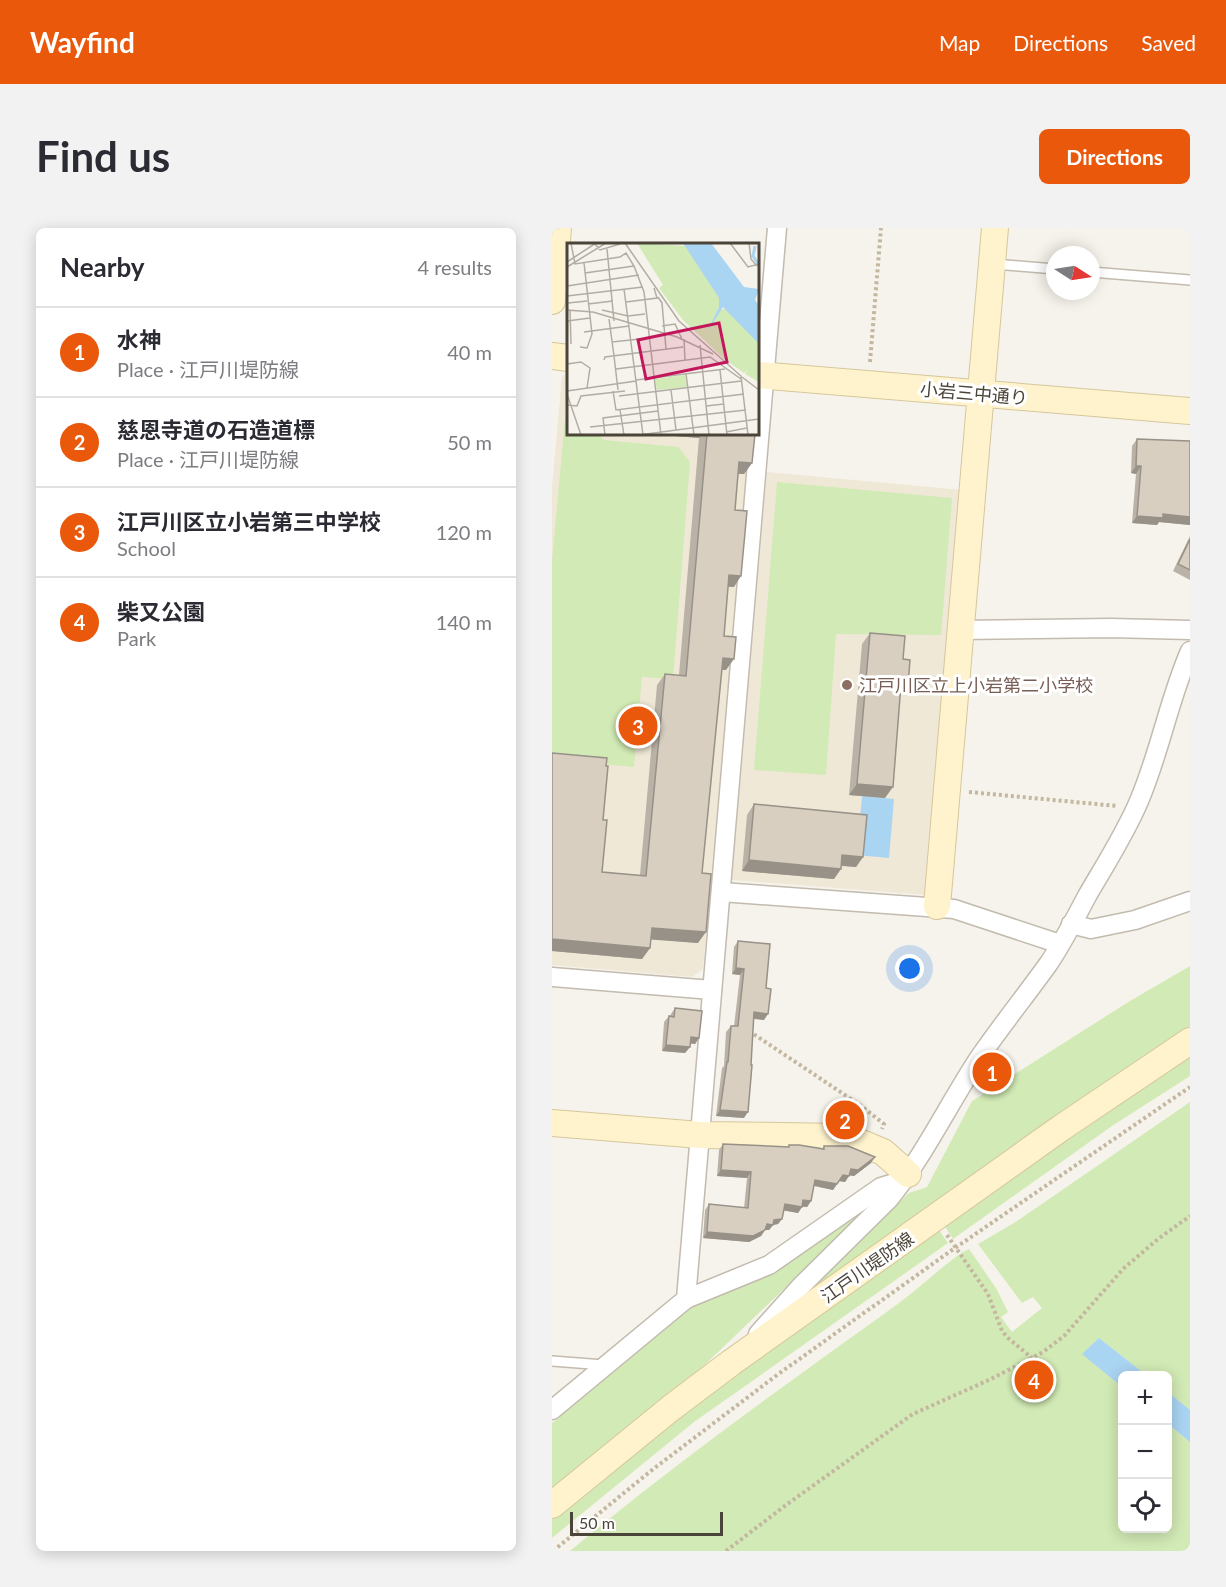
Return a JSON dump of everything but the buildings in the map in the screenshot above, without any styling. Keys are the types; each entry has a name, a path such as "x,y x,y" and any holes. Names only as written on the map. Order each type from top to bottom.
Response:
{"street":[{"path":"552,301 558,228"},
{"path":"759,401 777,228"},
{"path":"937,906 995,228"},
{"path":"552,356 567,358"},
{"name":"小岩三中通り","path":"761,375 1190,411"},
{"path":"686,1299 721,892 756,435"},
{"path":"960,630 1112,628 1190,630"},
{"path":"732,1362 801,1286 889,1199 925,1150 954,1097 981,1056 1050,961 1136,807 1161,741 1190,651"},
{"path":"721,892 937,906 954,909 1060,944"},
{"path":"1071,924 1091,929 1136,920 1190,901"},
{"path":"552,977 712,990"},
{"name":"江戸川堤防線","path":"552,1505 671,1408 732,1362 1061,1128 1190,1041"},
{"path":"552,1122 700,1135 847,1137 883,1152 906,1177"},
{"path":"552,1410 686,1299 770,1265 881,1187 906,1177"}],"lane":[{"path":"992,264 1046,268"},
{"path":"1100,273 1190,280"},
{"path":"552,1361 606,1365"}],"path":[{"path":"868,385 881,228"},
{"path":"947,790 1136,807"},
{"path":"741,1026 860,1105 884,1124 879,1135"},
{"path":"553,1551 652,1470 767,1382 955,1248 1190,1088"},
{"path":"726,1551 795,1498 913,1414 1032,1358 1064,1336 1123,1269 1190,1215"},
{"path":"950,1238 988,1294 1002,1331 1032,1358"}],"shaded area":[{"path":"567,372 567,435 750,435 703,969 692,977 552,965 552,486 562,377"},
{"name":"江戸川区立上小岩第二小学校","path":"767,472 962,490 926,895 732,880"}],"green space":[{"path":"565,419 567,420 567,435 598,435 604,440 678,447 690,462 673,679 642,677 634,767 552,759 552,561"},
{"path":"777,482 952,498 941,635 836,634 826,775 754,770"},
{"path":"1190,966 1190,1026 1043,1125 804,1297 909,1193 927,1187 972,1101 1130,1001"},
{"path":"1190,1056 1190,1076 1112,1126 953,1239 944,1225"},
{"path":"1190,1102 1190,1410 1172,1395 1172,1371 1141,1371 1099,1338 1083,1354 1118,1384 1118,1533 1172,1533 1172,1427 1190,1442 1190,1551 570,1551 690,1456 969,1249 996,1288 1008,1312 1001,1317 1012,1332 1042,1308 1033,1297 1022,1303 978,1244 1014,1223"},
{"path":"881,1196 693,1376 552,1490 552,1423 682,1313"},
{"path":"939,1230 948,1243 694,1422 552,1538 552,1518 598,1479 742,1369"}],"water":[{"path":"862,796 894,799 889,858 857,855"},
{"path":"1099,1338 1141,1371 1118,1371 1118,1384 1082,1354"},
{"path":"1172,1395 1190,1410 1190,1442 1172,1427"}],"place":[{"name":"江戸川区立上小岩第二小学校","path":"847,685"},
{"name":"江戸川区立小岩第三中学校","path":"638,726"},
{"name":"水神","path":"992,1072"},
{"name":"慈恩寺道の石造道標","path":"845,1120"},
{"name":"柴又公園","path":"1034,1380"}]}
